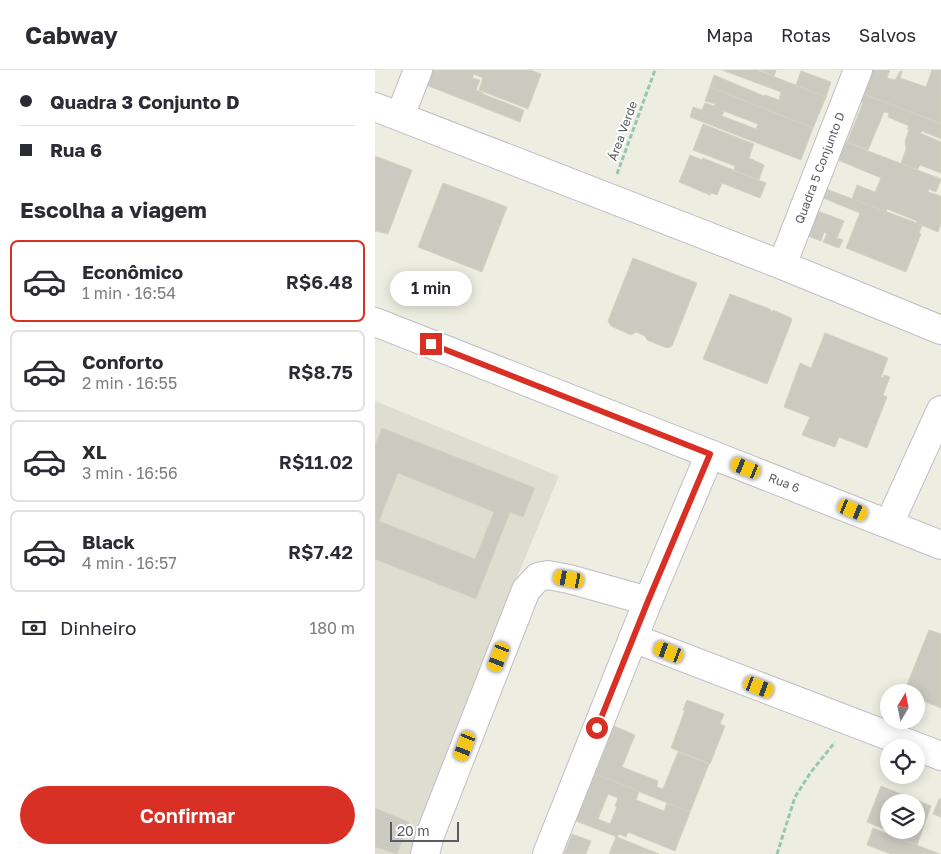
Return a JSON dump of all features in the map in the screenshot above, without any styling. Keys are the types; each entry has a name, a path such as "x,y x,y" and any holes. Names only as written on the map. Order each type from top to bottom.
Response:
{"street":[{"path":"400,116 418,70"},
{"name":"Quadra 5 Conjunto D","path":"782,265 858,70"},
{"path":"375,107 782,265 941,330"},
{"name":"Rua 6","path":"375,322 941,545"},
{"path":"889,524 941,410"},
{"path":"547,854 648,601 710,454"},
{"path":"425,854 430,835 526,590 538,577 548,575 648,601"},
{"path":"633,638 941,756"}],"path":[{"name":"Área Verde","path":"608,198 655,70"},
{"path":"777,854 795,798 811,772 849,721"}],"shaded area":[{"path":"375,401 559,476 491,640 410,854 375,854"}],"building":[{"path":"432,70 530,70 541,74 528,109 479,90 483,78 474,74 472,78 480,80 476,90 524,110 520,122 426,85"},
{"path":"722,70 757,70 826,97 813,128 710,87 714,75 764,96 779,100 781,92"},
{"path":"760,70 776,70 774,76"},
{"path":"873,70 890,70 887,78 895,80 900,71 902,72 900,78 926,87 932,70 941,70 941,124 864,94"},
{"path":"801,71 831,82 826,97 796,85"},
{"path":"710,87 813,128 801,160 690,117 693,107 702,110 705,103 714,106 715,104 705,101","holes":["724,111 758,124 756,129 722,116"]},
{"path":"864,94 941,124 941,139 922,131 920,133 941,142 941,173 920,165 917,170 901,163 906,149 905,141 909,126 888,117 889,113 884,112 868,150 847,142 863,103 861,102"},
{"path":"703,124 754,144 749,158 764,165 759,180 734,170 735,166 693,150"},
{"path":"845,142 941,179 936,192 929,189 928,192 941,196 941,224 938,232 887,209 886,212 852,199 857,185 875,192 881,178 838,160"},
{"path":"690,155 702,160 703,158 766,183 760,198 722,183 717,195 711,193 710,195 679,182"},
{"path":"375,156 412,170 388,234 375,231"},
{"path":"443,183 507,207 482,272 418,247"},
{"path":"826,189 922,225 919,233 921,234 906,272 846,248 860,213 823,198"},
{"path":"818,211 844,221 837,238 843,240 839,248 823,242 827,234 824,232 821,241 808,236"},
{"path":"633,258 697,283 672,346 667,348 647,340 645,336 636,332 631,335 611,326 608,321"},
{"path":"730,294 749,301 749,303 751,302 770,309 771,312 773,310 792,320 767,384 703,359"},
{"path":"825,333 888,358 881,377 883,378 884,375 890,377 883,395 887,397 867,448 839,437 835,447 802,435 810,417 784,407 800,363 811,368"},
{"path":"382,428 535,488 523,517 510,512 476,599 375,559 375,445","holes":["398,473 494,512 475,559 379,521"]},
{"path":"929,630 941,634 941,708 925,702 925,684 907,684"},
{"path":"687,700 724,714 720,724 725,726 710,764 671,748"},
{"path":"614,726 635,735 622,767 658,781 657,787 663,789 678,752 709,764 690,812 595,774"},
{"path":"595,774 639,791 636,800 664,811 667,803 690,812 675,851 628,832 626,837 619,834 617,837 576,821","holes":["608,794 618,798 615,806 617,807 610,824 598,819"]},
{"path":"881,786 901,794 880,794 880,827 867,822"},
{"path":"939,799 941,799 941,817 933,814"},
{"path":"925,804 931,806 925,823"},
{"path":"375,808 409,822 397,854 375,847"},
{"path":"873,828 880,831 880,839 900,839 940,854 891,854 867,845"},
{"path":"572,834 591,841 586,854 564,854"},
{"path":"617,837 659,854 609,854"},
{"path":"900,839 919,839 917,845"}],"route":[{"path":"431,344 710,454 597,728"}]}
